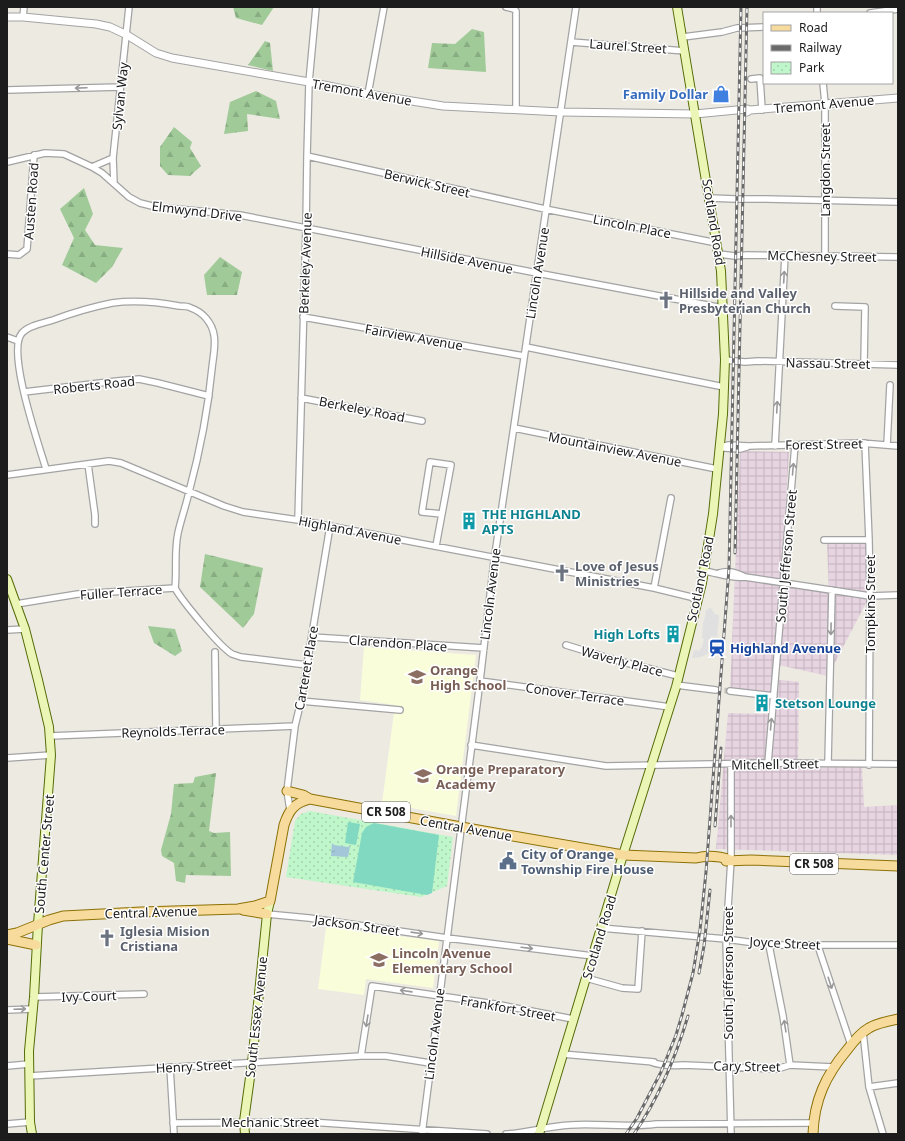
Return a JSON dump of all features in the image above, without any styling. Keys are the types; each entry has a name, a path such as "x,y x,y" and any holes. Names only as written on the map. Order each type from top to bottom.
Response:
{"main road":[{"name":"Scotland Road","path":"539,1132 676,686 697,602 710,536 724,387 725,360 722,271 677,7"},
{"name":"South Center Street","path":"7,579 25,629 46,713 50,736 51,755 36,945 29,1064 30,1122 32,1134"},
{"name":"Central Avenue","path":"287,791 303,795 310,799 318,799 461,827 623,855 696,858 703,862 719,863 731,860 898,866"},
{"path":"270,901 284,825 290,810 296,804 310,799"},
{"name":"Central Avenue","path":"7,935 17,933 49,920 76,915 238,909 255,906 270,901"},
{"name":"South Essex Avenue","path":"245,1134 244,1121 252,1063 267,914 270,901"},
{"path":"238,909 267,914"},
{"path":"7,939 36,945"},
{"path":"813,1134 813,1122 820,1093 833,1067 863,1032 872,1026 898,1019"}],"street":[{"path":"23,18 24,7"},
{"name":"Sylvan Way","path":"114,183 113,158 130,7"},
{"name":"Berkeley Avenue","path":"298,520 309,82 316,7"},
{"path":"368,94 384,7"},
{"path":"506,7 516,11 516,110"},
{"name":"Lincoln Avenue","path":"422,1132 480,681 494,558 576,7"},
{"path":"877,12 898,9"},
{"name":"Tremont Avenue","path":"7,17 96,24 110,27 127,35 156,53 172,58 368,94 443,106 561,112 695,114 728,112 737,113 750,110 825,103 898,98"},
{"path":"683,37 763,27"},
{"name":"Laurel Street","path":"571,42 685,51"},
{"path":"751,79 760,78 762,110"},
{"name":"Langdon Street","path":"823,84 825,103 825,256"},
{"path":"7,90 120,87"},
{"name":"Elmwynd Drive","path":"7,162 44,153 64,154 92,167 114,183 129,197 140,203 156,207 240,215 306,228"},
{"name":"Austen Road","path":"7,254 19,254 27,249 34,155"},
{"name":"Berwick Street","path":"307,156 547,209"},
{"path":"92,167 113,158"},
{"path":"710,198 745,200 747,198 898,202"},
{"name":"Lincoln Place","path":"547,209 717,243"},
{"name":"Hillside Avenue","path":"306,228 723,308"},
{"name":"McChesney Street","path":"719,254 734,256 898,258"},
{"path":"775,446 785,256"},
{"name":"Fuller Terrace","path":"16,604 78,594 175,588 175,551 177,534 189,492 206,420 214,336 211,324 204,315 192,308 156,302 112,303 67,315 30,328 22,333 18,340"},
{"path":"834,306 865,307 864,364"},
{"name":"Fairview Avenue","path":"303,317 524,356"},
{"path":"7,337 18,340 20,371 27,409 46,469"},
{"path":"526,347 724,387"},
{"name":"Nassau Street","path":"725,360 745,362 758,361 898,365"},
{"name":"Roberts Road","path":"24,392 117,381 139,380 158,383 209,396"},
{"path":"886,445 890,385"},
{"name":"Berkeley Road","path":"301,398 422,421"},
{"name":"Mountainview Avenue","path":"514,428 717,469"},
{"name":"Forest Street","path":"719,447 740,449 749,446 865,443 898,446"},
{"name":"Tompkins Street","path":"865,443 870,540 869,765"},
{"name":"South Jefferson Street","path":"768,763 795,445"},
{"name":"Highland Avenue","path":"7,475 109,461 121,463 189,492 243,512 298,520 654,588 690,597 697,602"},
{"path":"436,546 442,514 451,466 430,462 422,512 442,514"},
{"path":"88,464 95,524"},
{"path":"654,588 671,498"},
{"name":"Carteret Place","path":"290,810 287,791 295,726 301,701 330,526"},
{"path":"824,540 870,540"},
{"path":"704,571 719,573 725,571 738,573 745,577 870,596 898,595"},
{"path":"175,588 181,598 219,642 232,654 241,657 307,665"},
{"path":"828,763 832,590"},
{"path":"7,630 25,629"},
{"name":"Clarendon Place","path":"312,637 484,648"},
{"name":"Waverly Place","path":"566,645 615,660 678,676"},
{"path":"215,652 216,730"},
{"name":"Conover Terrace","path":"480,681 670,706"},
{"path":"676,686 716,690"},
{"path":"730,691 774,696"},
{"path":"301,701 400,710"},
{"name":"Reynolds Terrace","path":"50,736 295,726"},
{"name":"Mitchell Street","path":"471,744 606,766 768,763 869,765 898,764"},
{"path":"7,758 51,755"},
{"name":"South Jefferson Street","path":"731,764 731,860 726,939 731,1134"},
{"name":"Jackson Street","path":"267,914 309,918 447,938 593,956"},
{"name":"Joyce Street","path":"601,928 726,939 769,945 898,945"},
{"path":"586,978 622,988 638,990 642,932"},
{"path":"769,945 783,1016 790,1065"},
{"path":"818,946 851,1045"},
{"name":"Frankfort Street","path":"361,1056 372,986 495,1004 573,1019"},
{"name":"Ivy Court","path":"34,997 144,994"},
{"path":"7,1010 33,1009"},
{"path":"863,1032 870,1087 883,1134"},
{"name":"Cary Street","path":"562,1054 651,1062 674,1062 684,1065 777,1069 790,1065 833,1067"},
{"name":"Henry Street","path":"29,1076 361,1056 386,1056 430,1063"},
{"path":"7,1066 29,1064"},
{"path":"170,1067 174,1134"},
{"path":"870,1087 898,1083"},
{"name":"Mechanic Street","path":"173,1123 244,1121 310,1122 422,1132 487,1134"},
{"path":"7,1124 30,1122"},
{"path":"506,1134 539,1132 568,1125 614,1124 636,1126 656,1124 813,1122"}],"shaded area":[{"path":"740,451 789,452 781,584 829,592 827,543 867,542 868,599 828,676 774,664 772,679 799,682 798,767 862,767 864,807 898,805 898,855 716,849 728,713 769,714 770,695 730,691"},
{"path":"710,607 715,614 719,615 717,637 711,636 710,652 701,657 692,658 694,650 699,651 702,647 704,639 702,638 703,623 706,614 705,612"},
{"name":"Orange High School","path":"364,647 476,655 456,816 382,803 395,705 360,700"},
{"name":"Lincoln Avenue Elementary School","path":"326,927 439,941 433,988 366,979 364,995 318,989"}],"green space":[{"path":"233,7 274,7 262,25 236,18"},
{"path":"472,29 484,32 486,72 428,68 432,43 455,44"},
{"path":"265,41 270,43 273,71 248,65"},
{"path":"256,91 276,101 280,119 247,114 248,131 224,134 230,102"},
{"path":"174,127 192,142 190,148 201,166 190,176 168,175 160,166 160,147"},
{"path":"84,188 93,214 85,230 95,245 123,248 112,267 96,283 62,265 74,238 60,209"},
{"path":"220,257 242,272 237,295 207,295 204,275"},
{"path":"205,554 263,568 254,614 243,628 200,587"},
{"path":"148,626 175,629 182,651 175,656 154,643"},
{"path":"216,773 209,831 214,833 230,832 231,876 186,875 185,883 176,881 174,863 162,856 161,850 171,814 174,784 193,783 195,777"},
{"path":"310,811 453,837 447,886 421,897 286,877 295,821 301,814"},
{"path":"348,822 360,824 356,845 345,843"},
{"path":"374,823 439,835 432,893 427,895 353,882 362,833 366,827"}],"water":[{"path":"332,843 334,845 350,846 348,857 331,856"}],"tunnel":[{"path":"716,690 730,691"}],"railway":[{"path":"626,1134 637,1118 661,1072 676,1035 693,973 700,930 706,872 729,568 741,7"},
{"path":"735,553 747,7"},
{"path":"715,826 721,748"},
{"path":"699,973 704,946 710,890"},
{"path":"634,1134 643,1121 666,1077 688,1016"}],"place":[{"name":"Family Dollar","path":"721,94"},
{"name":"Hillside and Valley Presbyterian Church","path":"666,300"},
{"name":"THE HIGHLAND APTS","path":"469,521"},
{"name":"Love of Jesus Ministries","path":"562,573"},
{"name":"High Lofts","path":"673,634"},
{"name":"Highland Avenue","path":"717,648"},
{"name":"Orange High School","path":"417,677"},
{"name":"Stetson Lounge","path":"762,703"},
{"name":"Orange Preparatory Academy","path":"423,776"},
{"name":"City of Orange Township Fire House","path":"508,861"},
{"name":"Iglesia Mision Cristiana","path":"107,938"},
{"name":"Lincoln Avenue Elementary School","path":"379,960"}]}
